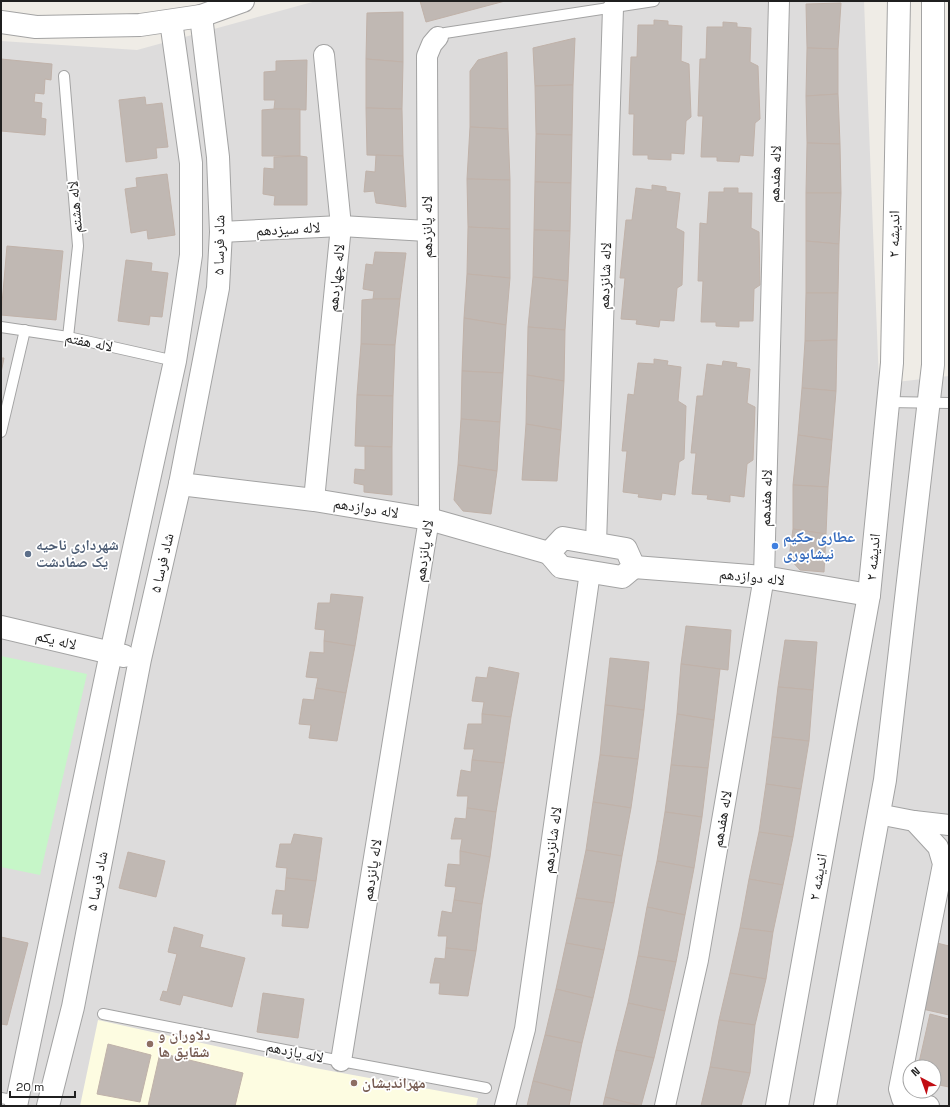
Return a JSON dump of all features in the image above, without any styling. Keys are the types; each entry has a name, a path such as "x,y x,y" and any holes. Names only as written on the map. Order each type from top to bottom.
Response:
{"street":[{"path":"1,22 36,27 140,25 201,16 243,1"},
{"name":"لاله هفدهم","path":"665,1106 698,960 764,577 779,1"},
{"name":"اندیشه ۲","path":"777,1106 869,596 892,363 898,1"},
{"path":"825,1106 885,780 939,403 933,365 933,1"},
{"name":"لاله شانزدهم","path":"596,544 613,8"},
{"name":"شاد فرسا ۵","path":"48,1106 73,1007 140,659 180,484 218,288 220,232 218,157 201,16"},
{"name":"شاد فرسا ۵","path":"12,1102 175,362 191,255 191,164 171,21"},
{"name":"لاله پانزدهم","path":"341,1061 429,518 427,56 432,44 438,37"},
{"name":"لاله چهاردهم","path":"314,500 341,226 324,55"},
{"name":"لاله سیزدهم","path":"220,232 341,226 427,231"},
{"name":"لاله دوازدهم","path":"180,484 314,500 429,518 549,553"},
{"path":"563,538 596,544 626,549 634,567 622,578 561,567 549,553 563,538"},
{"name":"لاله دوازدهم","path":"634,567 764,577 869,596"},
{"name":"لاله شانزدهم","path":"506,1106 525,1029 590,572"},
{"name":"لاله یکم","path":"1,627 111,654 140,659"},
{"path":"878,814 914,821 949,825"},
{"path":"914,821 943,848 943,864 899,1089 902,1099 908,1103 929,1106"}],"lane":[{"path":"438,37 445,32 654,1"},
{"name":"لاله هشتم","path":"64,76 78,246 68,337"},
{"name":"لاله هفتم","path":"1,327 68,337 175,362"},
{"path":"1,432 25,330"},
{"path":"888,402 939,403"},
{"name":"لاله یازدهم","path":"103,1014 486,1088"}],"shaded area":[{"path":"316,1 864,1 879,384 949,376 949,1106 1,1106 1,41 137,50"},
{"name":"دلاوران و شقایق ها","path":"98,1020 315,1068 478,1098 476,1106 80,1106"}],"green space":[{"path":"1,656 87,674 40,875 1,867"}],"building":[{"path":"420,1 505,1 426,22"},
{"path":"841,3 838,49 807,48 806,4"},
{"path":"403,12 403,62 366,59 367,13"},
{"path":"654,20 668,21 668,25 682,26 681,61 689,64 691,117 686,121 684,154 671,153 671,160 648,159 648,155 633,155 634,114 629,114 631,57 637,57 638,25 654,25"},
{"path":"723,22 737,23 737,27 751,28 750,62 758,66 760,119 755,123 753,156 740,155 739,162 717,161 717,157 701,157 703,116 698,116 700,59 706,59 707,27 723,27"},
{"path":"575,38 573,85 535,86 533,48"},
{"path":"807,48 838,49 838,94 806,96"},
{"path":"507,52 508,129 470,127 470,71 478,60"},
{"path":"1,59 52,64 51,80 45,79 44,94 35,93 34,102 42,103 41,118 46,119 45,135 1,131"},
{"path":"366,59 403,62 402,109 366,108"},
{"path":"307,60 306,110 274,109 275,100 264,100 264,72 276,71 276,61"},
{"path":"573,85 572,135 536,134 535,86"},
{"path":"838,94 840,144 807,143 806,96"},
{"path":"145,97 146,105 162,103 168,147 156,148 157,158 126,162 119,100"},
{"path":"366,108 402,109 403,156 367,155"},
{"path":"300,109 300,156 262,156 262,110"},
{"path":"470,127 508,129 510,180 467,179"},
{"path":"536,134 572,135 571,183 535,182"},
{"path":"807,143 840,144 841,193 806,193"},
{"path":"376,155 403,156 406,207 376,203 374,191 364,192 366,171 375,172"},
{"path":"274,157 307,157 307,205 274,205 275,196 263,194 264,168 274,169"},
{"path":"167,174 175,235 148,239 147,230 131,233 125,189 137,187 136,178"},
{"path":"467,179 510,180 510,229 468,227"},
{"path":"535,182 571,183 570,231 534,230"},
{"path":"652,185 666,187 666,191 680,193 676,228 684,232 682,285 677,288 674,321 660,320 659,327 636,324 637,320 621,319 625,278 620,278 626,220 632,220 636,188 652,190"},
{"path":"724,188 738,188 738,193 752,193 751,228 759,232 760,285 754,289 753,321 739,321 739,327 716,326 716,322 701,322 703,281 698,281 700,223 707,224 709,192 724,192"},
{"path":"806,193 841,193 839,244 806,241"},
{"path":"468,227 510,229 510,278 467,274"},
{"path":"534,230 570,231 568,281 533,277"},
{"path":"806,241 839,244 838,293 806,293"},
{"path":"7,246 63,251 56,320 1,315"},
{"path":"375,252 406,253 400,299 373,299 374,291 363,289 366,264 373,265"},
{"path":"126,260 152,263 151,271 168,273 162,317 150,316 149,325 118,321"},
{"path":"467,274 510,278 506,325 464,318"},
{"path":"533,277 568,281 565,330 528,327"},
{"path":"806,293 838,293 837,340 805,341"},
{"path":"400,299 395,345 361,344 362,300"},
{"path":"464,318 506,325 503,373 462,371"},
{"path":"528,327 565,330 564,381 527,375"},
{"path":"837,340 836,391 802,388 805,341"},
{"path":"361,344 395,345 393,396 357,395"},
{"path":"1,358 4,358 1,373"},
{"path":"654,359 668,361 667,365 681,367 678,401 686,406 684,459 679,462 675,495 662,493 661,500 638,497 639,494 623,492 627,451 622,451 628,394 634,395 638,363 654,364"},
{"path":"723,361 737,363 736,367 750,369 747,403 755,407 753,460 747,464 744,497 730,495 730,502 707,499 708,495 692,494 696,453 691,453 697,396 703,396 707,364 722,366"},
{"path":"462,371 503,373 500,422 461,419"},
{"path":"527,375 564,381 561,430 526,424"},
{"path":"802,388 836,391 832,440 798,435"},
{"path":"357,395 393,396 392,447 355,446"},
{"path":"461,419 500,422 497,471 458,465"},
{"path":"526,424 561,430 557,481 522,480"},
{"path":"798,435 832,440 828,487 793,485"},
{"path":"365,446 392,447 392,495 364,492 364,485 354,483 355,469 365,470"},
{"path":"458,465 497,471 491,514 463,511 454,500"},
{"path":"793,485 828,487 826,534 793,529"},
{"path":"793,529 826,534 824,572 800,570 789,558"},
{"path":"331,594 363,597 355,646 324,641 325,630 315,629 318,603 330,603"},
{"path":"686,626 731,630 728,670 681,664"},
{"path":"785,640 817,642 813,690 778,687"},
{"path":"324,641 355,646 346,693 316,688 318,678 306,677 310,652 324,653"},
{"path":"610,658 649,662 644,710 605,705"},
{"path":"681,664 720,669 714,720 677,714"},
{"path":"489,667 519,673 511,717 482,714 484,702 472,701 476,677 487,678"},
{"path":"778,687 813,690 809,741 772,737"},
{"path":"316,688 346,693 337,741 309,738 311,725 299,724 303,699 314,700"},
{"path":"605,705 644,710 638,759 600,755"},
{"path":"482,714 511,717 504,763 472,760 474,749 464,749 468,724 482,724"},
{"path":"677,714 714,720 708,768 671,765"},
{"path":"772,737 809,741 801,789 766,784"},
{"path":"600,755 638,759 631,808 593,802"},
{"path":"472,760 504,763 496,812 467,808 468,796 457,796 461,770 471,772"},
{"path":"671,765 708,768 702,817 665,812"},
{"path":"766,784 801,789 793,837 759,832"},
{"path":"593,802 631,808 622,856 586,850"},
{"path":"467,808 496,812 490,857 460,851 462,839 451,839 455,818 466,819"},
{"path":"665,812 702,817 694,868 657,861"},
{"path":"759,832 793,837 783,885 749,879"},
{"path":"294,834 322,838 316,881 286,878 287,868 276,867 280,844 291,844"},
{"path":"586,850 622,856 614,903 576,898"},
{"path":"460,851 490,857 482,904 454,900 456,887 445,886 448,864 460,865"},
{"path":"128,852 165,861 156,897 119,888"},
{"path":"657,861 694,868 685,915 647,907"},
{"path":"286,878 316,881 308,928 282,926 283,914 272,914 276,890 285,891"},
{"path":"749,879 783,885 773,932 740,928"},
{"path":"576,898 614,903 604,950 566,943"},
{"path":"454,900 482,904 476,951 446,948 447,936 438,936 442,911 452,913"},
{"path":"647,907 685,915 676,962 638,956"},
{"path":"174,927 203,935 200,947 245,958 232,1007 183,995 180,1005 160,1000 163,991 167,992 177,954 168,952"},
{"path":"740,928 773,932 766,979 730,973"},
{"path":"1,937 28,943 7,1025 1,1024"},
{"path":"933,942 949,946 949,1015 918,1008"},
{"path":"566,943 604,950 593,998 556,989"},
{"path":"446,948 476,951 468,996 439,994 440,983 430,983 435,958 445,959"},
{"path":"638,956 676,962 665,1011 628,1003"},
{"path":"730,973 766,979 755,1025 719,1020"},
{"path":"556,989 593,998 582,1043 545,1035"},
{"path":"263,993 304,999 298,1038 257,1032"},
{"path":"628,1003 665,1011 654,1058 616,1050"},
{"path":"930,1014 949,1019 949,1087 942,1086 942,1059 920,1059"},
{"path":"719,1020 755,1025 750,1073 710,1067"},
{"path":"545,1035 582,1043 572,1091 533,1081"},
{"path":"108,1044 151,1055 140,1102 97,1094"},
{"path":"616,1050 654,1058 641,1106 605,1097"},
{"path":"160,1053 243,1073 235,1106 148,1106"},
{"path":"710,1067 750,1073 741,1106 701,1106"},
{"path":"533,1081 572,1091 569,1106 527,1106"},
{"path":"605,1097 641,1106 603,1106"}],"place":[{"name":"عطاری حکیم نیشابوری","path":"775,546"},
{"name":"شهرداری ناحیه یک صفادشت","path":"28,554"},
{"name":"دلاوران و شقایق ها","path":"150,1044"},
{"name":"مهراندیشان","path":"354,1083"}]}
